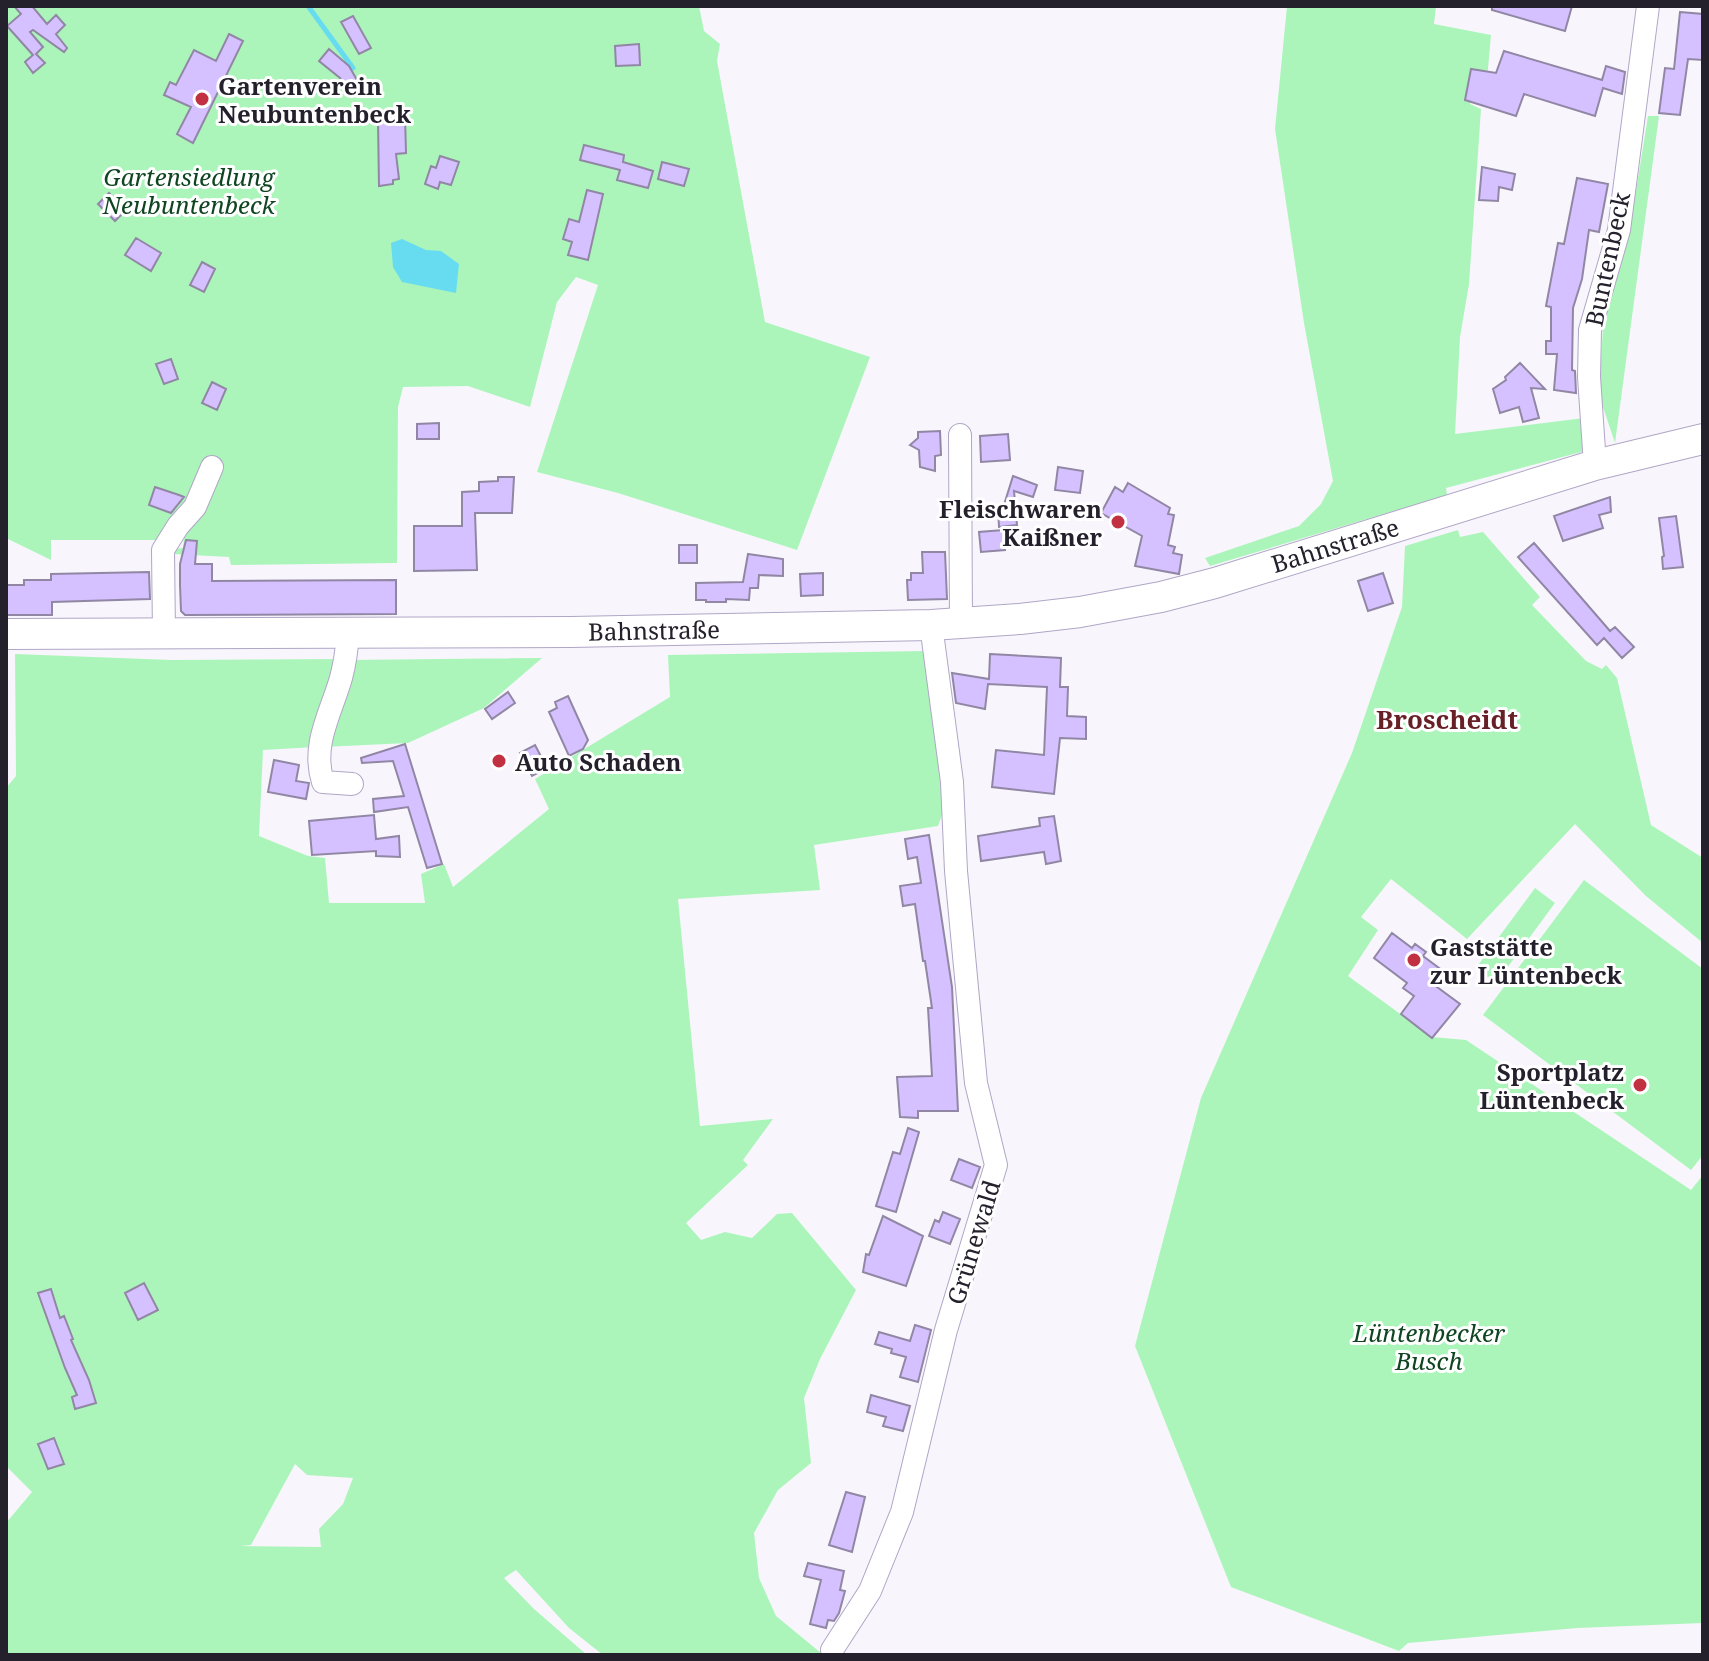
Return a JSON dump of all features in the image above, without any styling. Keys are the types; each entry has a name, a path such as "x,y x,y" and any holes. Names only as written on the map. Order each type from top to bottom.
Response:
{"main road":[{"name":"Bahnstraße","path":"6,634 348,633 946,624 1080,612 1215,583 1595,465 1703,439"}],"street":[{"name":"Buntenbeck","path":"1595,465 1589,377 1590,330 1619,230 1648,6"},
{"path":"946,624 960,435"},
{"path":"164,634 163,550 195,507 212,467"},
{"name":"Grünewald","path":"832,1650 870,1591 902,1512 946,1330 996,1165 976,1083 956,871 946,624"},
{"path":"348,633 342,676 319,745 318,766 323,782 352,784"}],"green space":[{"name":"Gartensiedlung Neubuntenbeck","path":"6,6 699,6 704,31 720,44 717,61 765,322 870,357 797,550 618,493 537,472 598,285 576,277 557,302 530,407 468,386 403,387 398,407 397,563 231,565 229,557 173,554 173,549 183,548 186,521 157,540 51,540 51,560 6,538"},
{"path":"1287,6 1436,6 1434,24 1491,35 1486,91 1475,87 1470,104 1481,109 1469,284 1460,337 1455,434 1584,418 1585,451 1446,488 1447,495 1210,566 1205,558 1299,526 1321,504 1333,481 1304,323 1275,129"},
{"path":"1648,116 1659,116 1615,443 1599,395 1604,311 1632,216"},
{"name":"Lüntenbecker Busch","path":"1458,530 1460,537 1483,532 1540,597 1532,605 1586,661 1602,669 1606,665 1617,678 1651,825 1703,858 1703,943 1646,896 1575,824 1467,939 1391,879 1361,917 1378,930 1348,976 1432,1037 1466,1040 1691,1190 1703,1175 1703,1623 1577,1628 1408,1643 1399,1651 1231,1587 1135,1346 1201,1098 1352,753 1402,607 1405,546"},
{"path":"925,651 939,774 949,811 942,815 938,826 814,845 820,890 678,899 700,1126 773,1119 743,1160 748,1165 686,1223 701,1240 725,1232 752,1238 777,1214 792,1213 856,1290 820,1359 804,1398 811,1463 778,1490 754,1533 759,1578 776,1616 821,1653 603,1655 569,1628 516,1570 504,1578 587,1655 6,1655 6,1523 32,1492 6,1466 6,788 16,776 15,654 171,660 340,659 315,747 263,750 259,836 308,856 325,858 329,903 425,903 421,874 444,864 453,887 549,809 535,779 670,697 668,655","holes":["295,1464 307,1475 353,1478 343,1504 319,1529 321,1547 240,1546 251,1545"]},
{"path":"542,658 484,708 408,743 323,747 348,660"},
{"name":"Sportplatz Lüntenbeck","path":"1584,880 1703,969 1703,1155 1691,1170 1483,1015"},
{"path":"1535,888 1555,903 1496,983 1476,968"}],"water":[{"path":"402,239 426,250 441,251 459,264 456,293 402,282 393,267 391,243"}],"building":[{"path":"14,6 32,6 47,24 56,15 65,25 56,34 67,48 64,52 33,30 30,32 43,47 36,54 45,63 33,73 25,62 33,55 7,26 21,14"},
{"path":"1492,6 1572,6 1565,31 1492,10"},
{"path":"1680,12 1703,14 1703,60 1688,59 1680,115 1659,113 1665,68 1674,69"},
{"path":"353,16 371,48 359,54 341,22"},
{"path":"229,34 243,41 193,143 177,134 191,107 164,95 170,82 176,85 194,50 216,61"},
{"path":"639,44 640,65 616,66 615,46"},
{"path":"329,49 349,66 362,89 351,96 340,78 319,61"},
{"path":"1504,51 1602,80 1606,66 1625,72 1622,94 1603,88 1595,116 1524,94 1516,116 1465,100 1471,69 1496,73"},
{"path":"405,116 406,153 396,154 399,179 393,180 393,184 379,186 378,120"},
{"path":"584,145 624,155 623,162 653,171 648,188 617,180 620,170 580,160"},
{"path":"440,156 459,162 451,185 440,182 438,189 425,184 431,166 436,168"},
{"path":"662,162 689,169 684,186 658,179"},
{"path":"1482,167 1515,174 1512,190 1499,187 1498,201 1479,200"},
{"path":"1577,178 1608,184 1599,232 1589,230 1582,279 1573,308 1572,370 1575,371 1576,393 1554,390 1557,354 1546,354 1546,341 1551,341 1551,307 1546,306 1558,243 1564,244"},
{"path":"587,190 603,194 588,260 568,255 572,242 563,239 569,219 579,222"},
{"path":"109,193 126,210 115,221 98,204"},
{"path":"136,238 161,253 151,271 125,255"},
{"path":"202,262 215,269 204,292 190,285"},
{"path":"171,359 178,379 164,384 156,364"},
{"path":"1520,363 1545,389 1531,388 1539,418 1523,422 1519,407 1500,413 1493,389 1506,380 1505,377"},
{"path":"212,382 226,389 217,410 202,403"},
{"path":"439,423 439,439 417,439 417,424"},
{"path":"940,431 941,455 935,456 935,471 920,467 919,450 910,445 918,438 918,432"},
{"path":"1008,434 1010,460 981,462 980,436"},
{"path":"1058,467 1083,471 1080,493 1055,490"},
{"path":"1013,476 1037,485 1033,497 1014,491 1017,525 999,527 998,507 1003,508"},
{"path":"498,477 514,477 512,513 475,513 477,570 414,571 414,526 462,526 462,492 479,491 479,482 498,481"},
{"path":"1128,483 1170,508 1168,514 1174,515 1168,545 1175,547 1173,553 1182,555 1179,574 1135,566 1142,536 1101,513 1115,487 1123,492"},
{"path":"155,487 184,497 171,513 149,505"},
{"path":"1610,497 1611,512 1599,515 1603,528 1563,541 1554,516"},
{"path":"1676,516 1683,567 1663,569 1659,518"},
{"path":"1003,530 1005,550 981,552 979,532"},
{"path":"186,540 197,541 195,564 212,564 212,581 396,580 396,614 185,615 181,611 180,564"},
{"path":"1534,543 1610,631 1615,627 1634,647 1622,658 1604,638 1597,645 1518,557"},
{"path":"679,545 697,545 697,563 679,563"},
{"path":"922,552 945,552 947,599 908,600 907,580 911,580 911,573 923,573"},
{"path":"748,554 783,559 783,576 759,575 758,588 750,588 749,600 696,600 696,583 743,582"},
{"path":"149,572 150,599 52,602 52,615 6,615 7,585 24,585 24,580 51,580 51,574"},
{"path":"823,573 823,595 801,596 800,574"},
{"path":"1383,573 1393,603 1368,611 1358,581"},
{"path":"990,654 1061,658 1060,687 1068,687 1067,716 1086,717 1086,739 1060,738 1054,794 992,787 996,750 1044,755 1047,687 988,684 985,709 956,703 952,673 989,679"},
{"path":"508,692 515,703 492,719 485,709"},
{"path":"568,696 588,740 583,749 569,756 549,712 557,708 555,702"},
{"path":"405,744 442,864 427,868 408,807 374,812 373,799 404,796 393,761 362,763 361,758"},
{"path":"535,745 547,768 532,776 520,753"},
{"path":"274,760 299,765 296,781 309,783 306,799 268,792"},
{"path":"374,815 376,839 399,836 400,857 376,856 376,851 312,855 309,821"},
{"path":"1054,816 1061,861 1046,864 1044,852 981,861 978,836 1040,826 1039,818"},
{"path":"929,835 952,987 958,1111 918,1111 918,1118 900,1117 897,1077 932,1076 928,1008 932,1008 925,961 915,904 903,906 900,886 921,883 917,857 908,859 905,839"},
{"path":"1392,933 1412,948 1415,944 1426,952 1423,956 1443,971 1433,984 1460,1004 1432,1038 1401,1014 1414,996 1403,988 1407,983 1374,958"},
{"path":"908,1128 919,1132 896,1212 876,1206 893,1152 900,1154"},
{"path":"959,1159 980,1167 972,1188 951,1180"},
{"path":"943,1212 960,1219 950,1244 929,1236 935,1220 939,1222"},
{"path":"883,1216 923,1236 906,1286 863,1272 866,1254 869,1255"},
{"path":"144,1283 158,1310 138,1320 125,1293"},
{"path":"51,1289 96,1403 75,1409 72,1397 77,1395 38,1293"},
{"path":"915,1325 931,1330 918,1382 900,1377 906,1357 875,1344 879,1332 910,1341"},
{"path":"871,1395 910,1406 903,1431 883,1426 886,1417 867,1412"},
{"path":"54,1438 64,1464 48,1469 38,1444"},
{"path":"846,1492 865,1497 852,1552 829,1545"},
{"path":"808,1563 844,1571 840,1590 845,1591 839,1613 834,1621 828,1620 826,1628 810,1624 821,1580 804,1576"}],"waterway":[{"path":"308,6 353,68"}],"place":[{"name":"Gartenverein Neubuntenbeck","path":"202,99"},
{"name":"Fleischwaren Kaißner","path":"1118,522"},
{"name":"Auto Schaden","path":"499,761"},
{"name":"Gaststätte zur Lüntenbeck","path":"1414,960"},
{"name":"Sportplatz Lüntenbeck","path":"1640,1085"}],"district":[{"name":"Broscheidt","path":"1447,719"}]}
